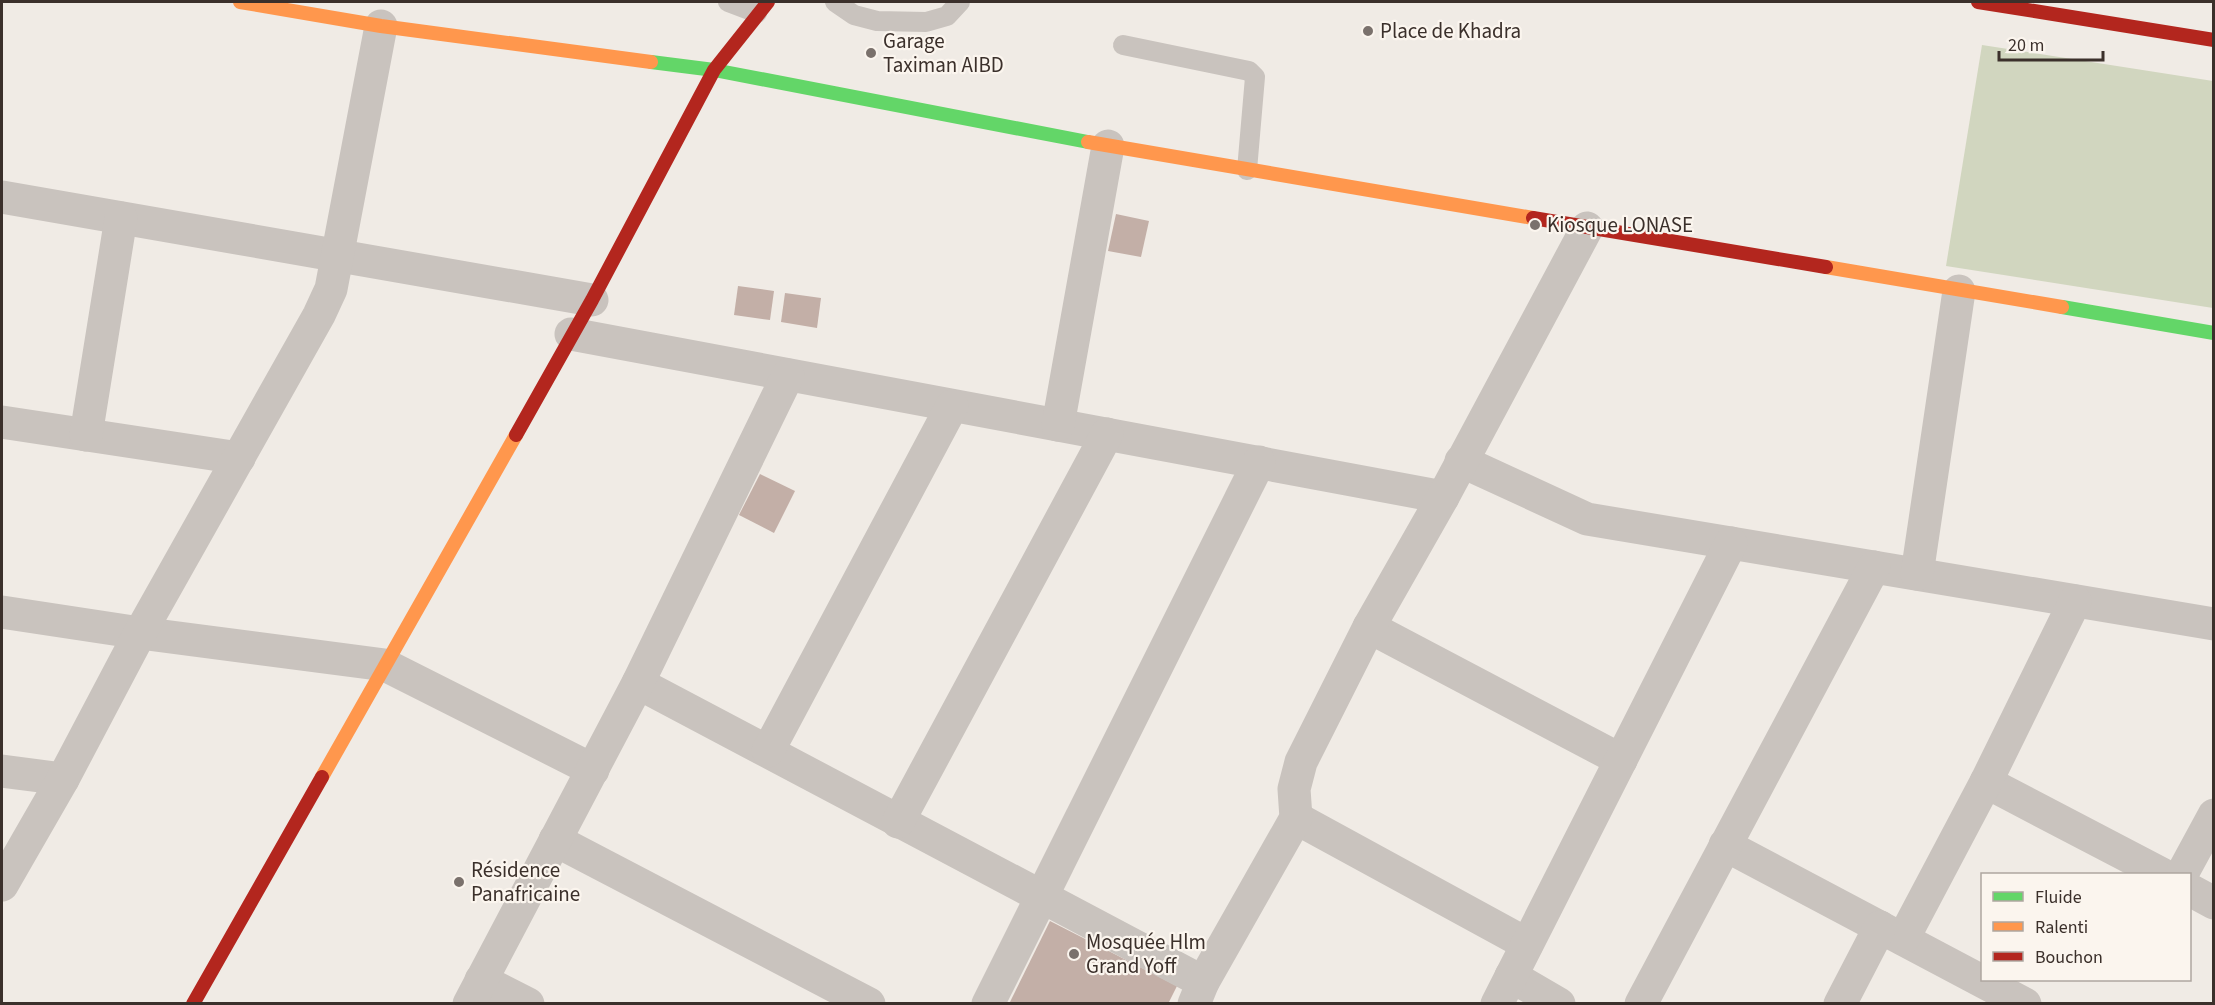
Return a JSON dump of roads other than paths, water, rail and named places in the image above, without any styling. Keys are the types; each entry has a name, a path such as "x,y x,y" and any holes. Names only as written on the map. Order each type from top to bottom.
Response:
{"main road":[{"path":"240,2 381,26 714,70 1108,146 2214,333"},
{"path":"1978,2 2214,40"},
{"path":"193,1004 325,767 592,300 714,70 762,8"}],"street":[{"path":"2,885 63,779 140,633 320,315 331,288 381,26"},
{"path":"1058,425 1108,146"},
{"path":"2,197 592,300"},
{"path":"86,435 121,218"},
{"path":"638,683 1040,898 1196,998 1296,818 1294,789 1300,762 1369,627 1443,497 1587,228"},
{"path":"1917,574 1959,291"},
{"path":"571,334 1443,497"},
{"path":"528,1004 475,992 638,683 788,375"},
{"path":"768,751 952,406"},
{"path":"2,422 239,458"},
{"path":"898,822 1107,434"},
{"path":"1461,461 1587,519 2214,624"},
{"path":"988,1004 1259,462"},
{"path":"1559,1004 1504,990 1731,543"},
{"path":"1641,1004 1874,567"},
{"path":"1840,1004 1891,933 1986,782 2076,601"},
{"path":"2,612 140,633 385,665 593,770"},
{"path":"1369,627 1621,760"},
{"path":"2,771 63,779"},
{"path":"1986,782 2160,873"},
{"path":"2183,873 2214,815"},
{"path":"1296,818 1527,944"},
{"path":"555,840 869,1004"},
{"path":"1725,845 2013,1001"},
{"path":"2191,891 2214,903"}],"lane":[{"path":"728,2 762,8"},
{"path":"835,2 854,15 877,21 926,22 947,16 960,2"},
{"path":"1124,45 1249,72 1255,77 1247,170"}],"place":[{"name":"Place de Khadra","path":"1368,31"},
{"name":"Garage Taximan AIBD","path":"871,53"},
{"name":"Kiosque LONASE","path":"1535,225"},
{"name":"Résidence Panafricaine","path":"459,882"},
{"name":"Mosquée Hlm Grand Yoff","path":"1074,954"}]}
